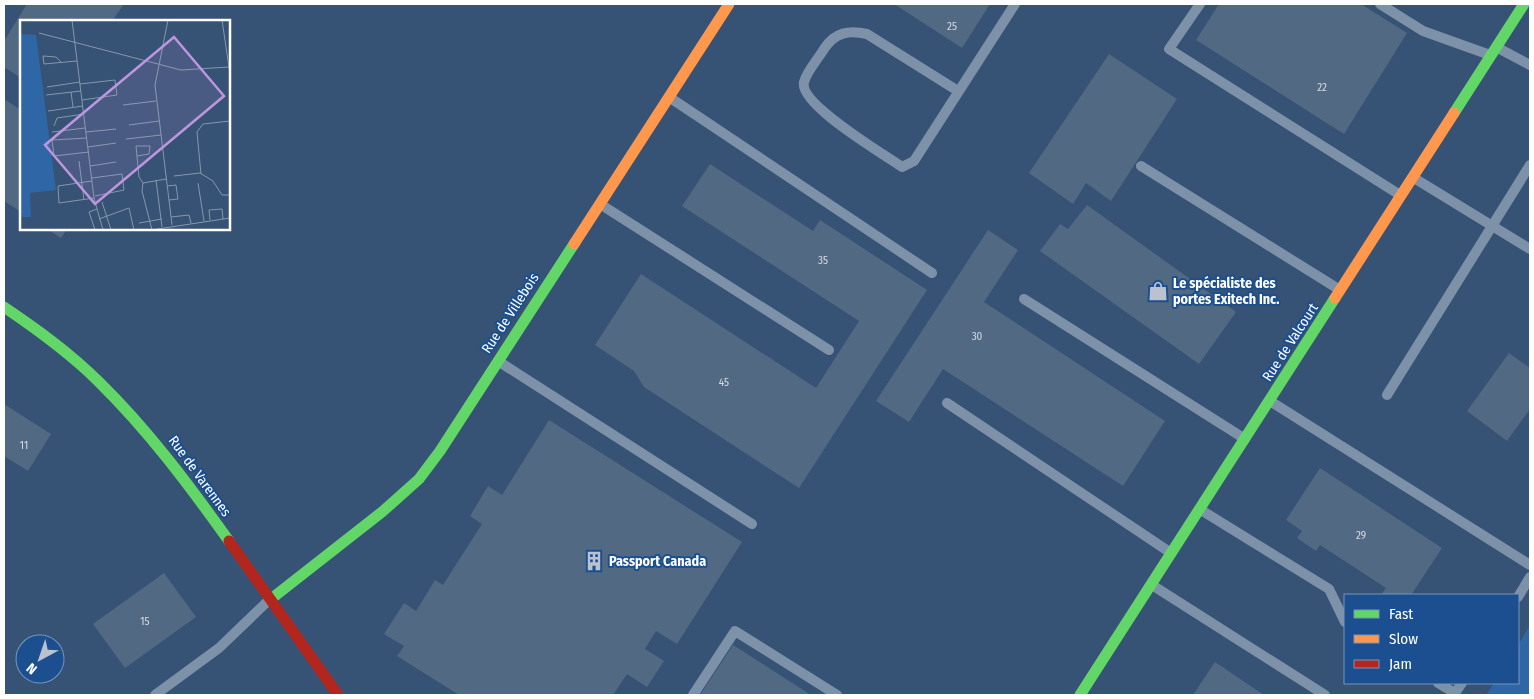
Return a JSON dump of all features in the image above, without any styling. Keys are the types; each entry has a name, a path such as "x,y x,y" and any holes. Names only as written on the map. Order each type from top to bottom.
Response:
{"street":[{"name":"Rue de Villebois","path":"271,599 382,512 419,479 440,451 497,360 729,4"},
{"name":"Rue de Valcourt","path":"1085,694 1172,553 1524,4"},
{"name":"Rue de Varennes","path":"4,307 36,327 74,357 102,382 137,420 169,458 338,695"}],"lane":[{"path":"958,91 867,34 856,32 841,32 827,44 804,82 804,91 818,109 902,167 914,161 1015,4"},
{"path":"1200,4 1169,50 1401,196"},
{"path":"1380,4 1423,31 1495,52 1530,65"},
{"path":"669,97 932,273"},
{"path":"1387,395 1530,165"},
{"path":"1141,166 1341,290"},
{"path":"1413,177 1530,249"},
{"path":"599,204 829,350"},
{"path":"1024,299 1245,439"},
{"path":"497,360 752,524"},
{"path":"1270,401 1530,565"},
{"path":"947,404 1172,553"},
{"path":"1200,510 1329,589 1344,620"},
{"path":"1519,594 1530,577"},
{"path":"1152,585 1325,695"},
{"path":"155,695 219,648 271,599"},
{"path":"693,695 735,631 837,695"},
{"path":"1440,684 1455,693 1461,684"}],"shaded area":[{"path":"1530,625 1530,695 1486,695 1493,684 1519,684 1519,643"}],"building":[{"path":"27,4 124,4 113,20 20,20 20,77 4,67 4,41"},
{"path":"894,4 990,4 962,48"},
{"path":"1219,4 1361,4 1407,33 1344,134 1196,40"},
{"path":"1109,54 1177,99 1111,201 1086,183 1073,204 1029,173"},
{"path":"4,99 20,109 20,211 4,201"},
{"path":"710,164 813,231 820,220 927,290 799,488 644,387 634,371 595,345 641,274 816,388 859,321 682,206"},
{"path":"1087,205 1236,312 1199,364 1040,251 1060,224 1068,229"},
{"path":"49,230 66,230 61,238"},
{"path":"988,230 1018,250 984,302 1165,421 1123,486 943,369 909,422 876,401"},
{"path":"1509,353 1530,368 1530,409 1507,441 1467,411"},
{"path":"4,404 51,434 28,471 4,456"},
{"name":"Passport Canada","path":"549,420 742,542 677,644 656,631 645,649 664,661 647,687 627,674 613,695 459,695 397,656 404,646 384,634 404,603 416,611 435,580 443,585 482,524 470,516 488,486 502,495"},
{"path":"1320,468 1442,548 1412,594 1382,594 1386,588 1320,545 1316,551 1297,538 1302,531 1286,520"},
{"path":"164,573 196,617 125,668 93,624"},
{"path":"733,645 811,695 700,695"},
{"path":"1215,662 1264,695 1193,695"}],"traffic: fast":[{"path":"1454,113 1524,4"},
{"path":"271,599 382,512 419,479 440,451 574,244"},
{"path":"1080,695 1335,298"},
{"path":"4,307 65,352 88,371 117,400 167,458 229,541"}],"traffic: slow":[{"path":"574,244 729,4"},
{"path":"1335,298 1454,113"}],"traffic: jam":[{"path":"229,541 338,695"}],"place":[{"name":"Le spécialiste des portes Exitech Inc.","path":"1158,291"},
{"name":"Passport Canada","path":"594,561"}]}
